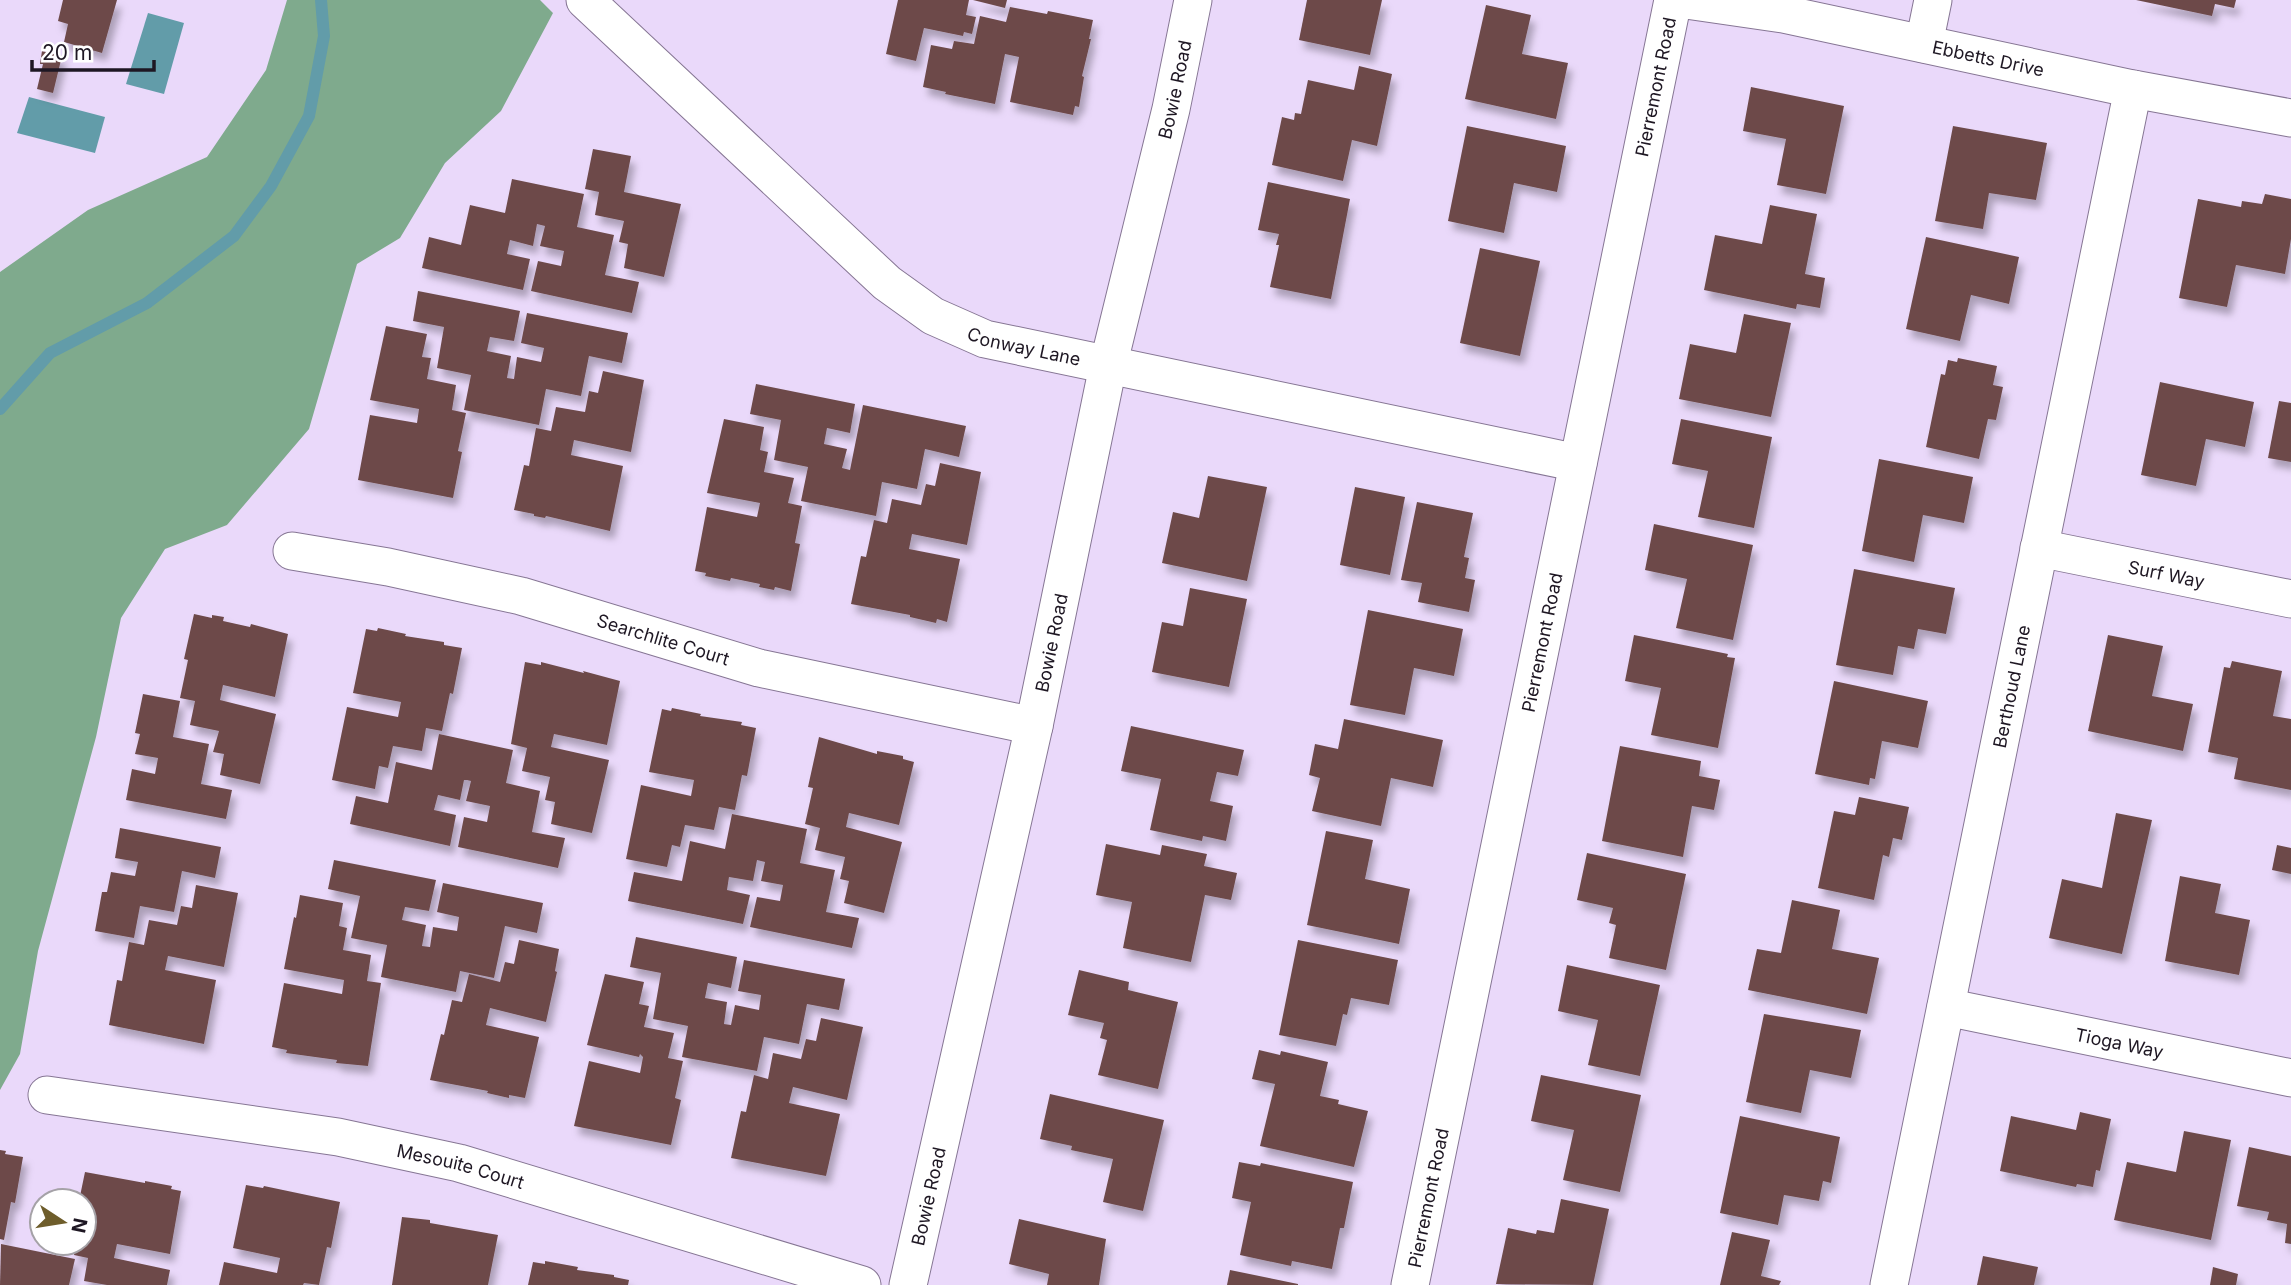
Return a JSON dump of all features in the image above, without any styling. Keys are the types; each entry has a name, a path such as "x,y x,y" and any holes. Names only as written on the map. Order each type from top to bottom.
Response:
{"street":[{"name":"Conway Lane","path":"585,0 887,283 933,316 985,339 1578,463"},
{"name":"Bowie Road","path":"908,1285 1034,726 1108,366 1171,109 1194,0"},
{"name":"Pierremont Road","path":"1410,1285 1673,0"},
{"name":"Ebbetts Drive","path":"1686,0 1783,14 2133,89 2291,118"},
{"path":"1924,44 1933,0"},
{"name":"Berthoud Lane","path":"1889,1285 2133,89"},
{"name":"Surf Way","path":"2039,548 2291,599"},
{"name":"Searchlite Court","path":"292,551 388,567 521,596 759,668 1034,726"},
{"name":"Tioga Way","path":"1946,1007 2291,1078"},
{"name":"Mesouite Court","path":"47,1095 338,1137 458,1163 862,1285"}],"shaded area":[{"path":"287,0 540,0 553,13 501,111 445,163 400,238 357,264 309,429 227,525 165,549 121,618 96,737 38,951 20,1054 0,1090 0,272 88,210 207,157 266,70"},
{"path":"148,13 184,23 164,94 126,84"},
{"path":"29,97 105,117 95,153 17,133"}],"building":[{"path":"63,0 117,0 102,53 64,42 68,24 58,21"},
{"path":"898,0 969,0 966,15 976,17 972,34 964,32 963,36 924,28 916,61 886,54"},
{"path":"973,0 1007,0 1005,8"},
{"path":"1307,0 1382,0 1370,55 1299,40"},
{"path":"2136,0 2236,0 2234,8 2215,4 2212,16"},
{"path":"1486,5 1531,15 1522,54 1568,63 1556,119 1465,99"},
{"path":"1010,7 1093,20 1079,107 1075,106 1073,115 1010,102 1019,57 1005,54 995,104 923,87 931,45 952,49 954,41 974,44 980,16 1006,22"},
{"path":"42,51 62,56 53,93 37,89 43,64 40,64"},
{"path":"1359,66 1392,74 1377,146 1352,140 1343,181 1272,165 1282,117 1294,120 1295,113 1301,114 1308,80 1354,90"},
{"path":"1751,87 1844,106 1826,194 1777,185 1786,139 1743,131"},
{"path":"1467,126 1566,146 1557,192 1514,183 1504,233 1448,221"},
{"path":"1953,126 2047,143 2036,200 1989,193 1983,229 1935,221"},
{"path":"593,149 631,156 624,192 681,204 664,277 624,268 628,244 619,242 624,221 595,215 599,192 585,189"},
{"path":"512,179 584,194 577,227 614,235 605,275 639,282 632,313 531,291 538,261 561,266 564,251 540,246 545,226 537,224 533,246 510,240 507,254 530,259 523,290 422,268 429,237 461,245 470,205 505,213"},
{"path":"1268,182 1350,199 1331,299 1270,287 1279,234 1258,230"},
{"path":"2265,194 2291,199 2291,239 2285,274 2236,265 2227,307 2179,298 2198,199 2241,207 2242,201 2262,204"},
{"path":"1770,205 1817,214 1805,274 1825,278 1820,308 1797,304 1796,309 1704,290 1715,235 1762,244"},
{"path":"1926,237 2019,257 2009,304 1971,295 1960,341 1906,329"},
{"path":"1480,248 1540,261 1520,356 1460,343"},
{"path":"418,291 520,311 514,341 490,337 487,351 511,356 507,378 514,379 517,357 541,362 544,348 521,343 527,313 628,333 622,363 589,356 581,396 546,389 539,425 464,410 471,375 437,368 444,327 413,321"},
{"path":"1744,314 1791,323 1771,417 1679,399 1690,344 1736,353"},
{"path":"386,326 427,334 422,357 431,358 427,379 456,385 452,410 466,413 458,451 462,452 453,498 358,480 370,415 417,423 419,409 370,400"},
{"path":"1958,358 1997,366 1993,385 2003,387 1996,420 1988,419 1979,459 1926,447 1941,374 1945,375 1948,360 1957,362"},
{"path":"603,371 644,380 631,452 574,440 571,455 623,466 610,531 514,510 524,465 529,466 536,428 551,431 556,407 585,412 589,391 598,393"},
{"path":"2160,382 2254,402 2245,447 2206,439 2196,486 2141,475"},
{"path":"756,384 855,404 850,433 827,428 824,444 847,449 842,468 850,470 863,405 966,426 959,457 925,449 917,489 882,482 876,516 801,501 808,467 774,460 781,420 750,414"},
{"path":"2279,401 2291,403 2291,462 2268,458"},
{"path":"724,419 764,427 760,450 768,452 764,472 794,478 788,503 802,506 795,543 800,544 791,591 759,587 760,584 731,578 730,581 705,576 706,573 695,571 707,507 757,517 760,503 707,493"},
{"path":"1681,419 1772,437 1754,528 1698,517 1708,471 1672,464"},
{"path":"1879,459 1973,477 1964,523 1923,515 1914,562 1862,551"},
{"path":"940,463 981,472 967,545 912,534 909,549 960,559 947,622 937,619 936,623 910,615 851,604 861,556 866,557 874,520 887,523 892,499 921,505 926,484 935,486"},
{"path":"1208,476 1267,487 1247,581 1162,563 1173,512 1199,518"},
{"path":"1355,487 1405,497 1390,575 1340,565"},
{"path":"1417,502 1473,513 1464,557 1469,558 1465,578 1475,580 1469,612 1418,602 1422,583 1401,580"},
{"path":"1654,524 1753,545 1733,640 1676,628 1687,579 1645,570"},
{"path":"1854,569 1955,588 1946,634 1918,629 1914,649 1898,646 1893,675 1836,665"},
{"path":"1190,588 1247,599 1229,687 1152,672 1162,622 1183,626"},
{"path":"1368,610 1463,629 1454,676 1414,668 1405,715 1350,705"},
{"path":"194,614 212,618 212,615 224,617 223,621 250,627 251,624 288,634 275,697 223,685 220,700 276,714 260,784 220,775 224,754 213,752 219,731 190,725 195,701 180,698 188,660 184,659"},
{"path":"378,628 462,648 442,731 426,728 422,751 393,746 388,768 379,766 375,789 332,780 347,707 398,717 401,702 353,693 366,629 377,631"},
{"path":"1634,635 1728,654 1727,657 1735,658 1718,748 1651,735 1661,688 1625,681"},
{"path":"2108,635 2163,646 2152,696 2193,704 2183,751 2088,731"},
{"path":"2232,661 2282,671 2273,716 2291,719 2291,790 2234,779 2238,758 2208,752 2224,667 2230,668"},
{"path":"525,662 541,665 541,662 620,681 607,745 554,734 551,747 609,760 592,833 551,824 555,802 545,800 550,777 522,771 527,748 511,744"},
{"path":"1834,681 1928,701 1918,748 1882,741 1875,779 1870,778 1869,785 1815,774"},
{"path":"143,694 180,701 173,737 209,744 201,784 232,790 226,819 126,800 132,769 155,774 158,758 135,754 140,734 135,733"},
{"path":"672,708 701,714 700,716 742,722 741,725 756,728 747,776 742,775 735,810 719,807 714,830 685,825 680,847 672,845 667,867 626,859 641,785 691,796 694,780 649,772 662,709 671,711"},
{"path":"1344,719 1443,740 1433,787 1391,778 1381,826 1312,811 1320,778 1309,775 1315,744 1338,749"},
{"path":"1131,726 1244,750 1238,776 1217,772 1210,801 1233,806 1226,841 1203,836 1202,841 1150,830 1161,779 1121,771"},
{"path":"439,734 513,750 506,783 540,791 532,832 565,838 558,868 458,847 464,817 487,822 490,806 466,801 471,781 467,780 464,780 460,800 438,795 434,810 456,815 450,846 350,824 356,796 388,803 396,762 432,770"},
{"path":"819,737 877,754 877,751 903,756 903,759 914,762 899,825 849,813 846,827 902,842 884,913 844,903 849,881 840,879 845,857 815,850 820,828 805,824 813,788 808,787"},
{"path":"1620,746 1701,761 1699,776 1720,780 1714,810 1692,806 1683,857 1602,841"},
{"path":"1859,797 1909,807 1902,840 1893,838 1889,857 1883,855 1874,900 1818,888 1834,811 1855,815"},
{"path":"2116,813 2152,820 2122,954 2049,938 2062,879 2102,888"},
{"path":"732,814 807,829 800,863 835,870 826,912 859,918 852,948 750,927 757,897 780,901 783,885 761,881 765,862 757,860 753,881 729,877 727,890 750,895 743,924 628,901 634,872 682,881 690,841 725,849"},
{"path":"120,828 221,847 215,878 182,871 174,912 140,906 134,938 95,931 102,892 107,892 111,872 135,876 138,862 115,858"},
{"path":"1326,831 1373,840 1365,879 1410,889 1399,944 1307,925"},
{"path":"1106,844 1160,855 1162,845 1207,854 1204,866 1237,873 1231,900 1205,895 1191,962 1123,948 1132,902 1096,895"},
{"path":"2277,845 2291,848 2291,874 2272,870"},
{"path":"1587,853 1686,874 1666,970 1609,958 1616,925 1609,923 1613,908 1577,900"},
{"path":"334,860 436,880 429,911 405,907 402,920 426,925 422,946 430,947 433,927 457,931 459,917 437,912 443,883 543,903 537,933 505,926 494,978 460,971 456,992 381,977 387,945 351,938 360,896 328,889"},
{"path":"2180,876 2221,884 2215,913 2250,920 2239,975 2165,961"},
{"path":"196,885 238,893 224,967 168,956 165,970 216,980 204,1044 109,1025 117,980 122,981 129,942 144,945 149,920 177,925 181,906 192,908"},
{"path":"300,895 343,903 339,926 347,928 343,950 371,955 367,981 381,983 368,1066 336,1063 337,1060 286,1053 287,1050 272,1047 284,983 342,994 344,980 284,969"},
{"path":"1792,900 1840,910 1832,949 1879,958 1867,1014 1748,990 1757,949 1781,953"},
{"path":"636,937 737,957 731,988 708,983 705,998 727,1002 724,1024 731,1025 735,1005 759,1010 761,995 738,991 744,960 845,979 839,1010 807,1004 799,1044 764,1037 757,1071 682,1057 688,1026 653,1019 661,973 630,967"},
{"path":"519,940 559,949 546,1022 490,1008 486,1025 539,1037 525,1098 509,1095 509,1098 487,1093 488,1091 430,1080 452,1000 462,1002 469,974 500,982 505,962 514,964"},
{"path":"1298,940 1398,960 1389,1005 1351,998 1347,1015 1343,1014 1336,1046 1279,1035"},
{"path":"1567,965 1660,985 1640,1076 1588,1065 1598,1020 1558,1011"},
{"path":"1079,970 1129,982 1128,990 1178,1002 1158,1089 1098,1075 1107,1040 1100,1038 1104,1023 1068,1015"},
{"path":"605,974 644,982 639,1004 649,1006 644,1027 674,1033 668,1058 683,1061 675,1098 681,1100 671,1145 574,1126 589,1061 640,1073 643,1057 640,1054 639,1057 587,1045"},
{"path":"1764,1014 1861,1030 1851,1078 1810,1070 1801,1113 1746,1102"},
{"path":"821,1018 863,1027 847,1100 793,1087 789,1103 840,1114 826,1176 731,1158 741,1111 746,1112 754,1075 768,1079 773,1053 801,1059 806,1039 816,1041"},
{"path":"1259,1050 1280,1055 1281,1051 1328,1062 1320,1096 1339,1100 1338,1104 1368,1111 1354,1167 1260,1146 1275,1084 1252,1079"},
{"path":"1541,1075 1641,1095 1620,1192 1563,1180 1574,1130 1531,1121"},
{"path":"1050,1094 1164,1120 1143,1211 1103,1202 1113,1159 1071,1150 1072,1146 1040,1139"},
{"path":"2080,1112 2111,1119 2100,1171 2096,1170 2093,1187 2077,1184 2076,1187 2000,1171 2011,1116 2076,1130"},
{"path":"1740,1116 1840,1137 1831,1183 1823,1181 1819,1201 1784,1195 1778,1225 1720,1213"},
{"path":"2184,1131 2231,1140 2211,1240 2114,1220 2127,1162 2176,1172"},
{"path":"2249,1147 2291,1156 2291,1244 2285,1243 2287,1224 2267,1220 2269,1212 2237,1206"},
{"path":"0,1150 6,1151 5,1154 23,1157 15,1203 11,1202 4,1240 0,1239"},
{"path":"1239,1162 1260,1166 1261,1163 1353,1182 1332,1269 1292,1261 1291,1266 1240,1255 1251,1202 1232,1198"},
{"path":"85,1172 172,1186 171,1189 181,1191 170,1254 117,1244 114,1258 170,1270 167,1285 107,1285 84,1281 88,1258 83,1257 98,1257 98,1187 82,1187"},
{"path":"246,1185 264,1186 340,1202 331,1248 327,1247 319,1285 219,1285 224,1262 277,1273 280,1258 233,1248"},
{"path":"1561,1199 1609,1209 1593,1285 1496,1284 1508,1228 1536,1234 1537,1230 1554,1233"},
{"path":"402,1217 430,1220 430,1223 498,1235 488,1285 392,1285"},
{"path":"1019,1219 1106,1239 1099,1285 1047,1285 1049,1274 1009,1264"},
{"path":"1732,1232 1770,1240 1761,1276 1781,1281 1779,1285 1720,1285"},
{"path":"1,1244 28,1249 28,1257 75,1259 69,1285 0,1285"},
{"path":"1983,1256 2038,1267 2034,1285 1977,1285"},
{"path":"545,1261 578,1267 577,1270 614,1275 629,1280 628,1285 528,1285 533,1262 545,1264"},
{"path":"2213,1267 2238,1274 2236,1285 2210,1285"},
{"path":"1230,1270 1298,1284 1298,1285 1227,1285"}],"waterway":[{"path":"0,409 50,353 147,303 234,236 271,186 309,116 324,36 321,0"}]}
